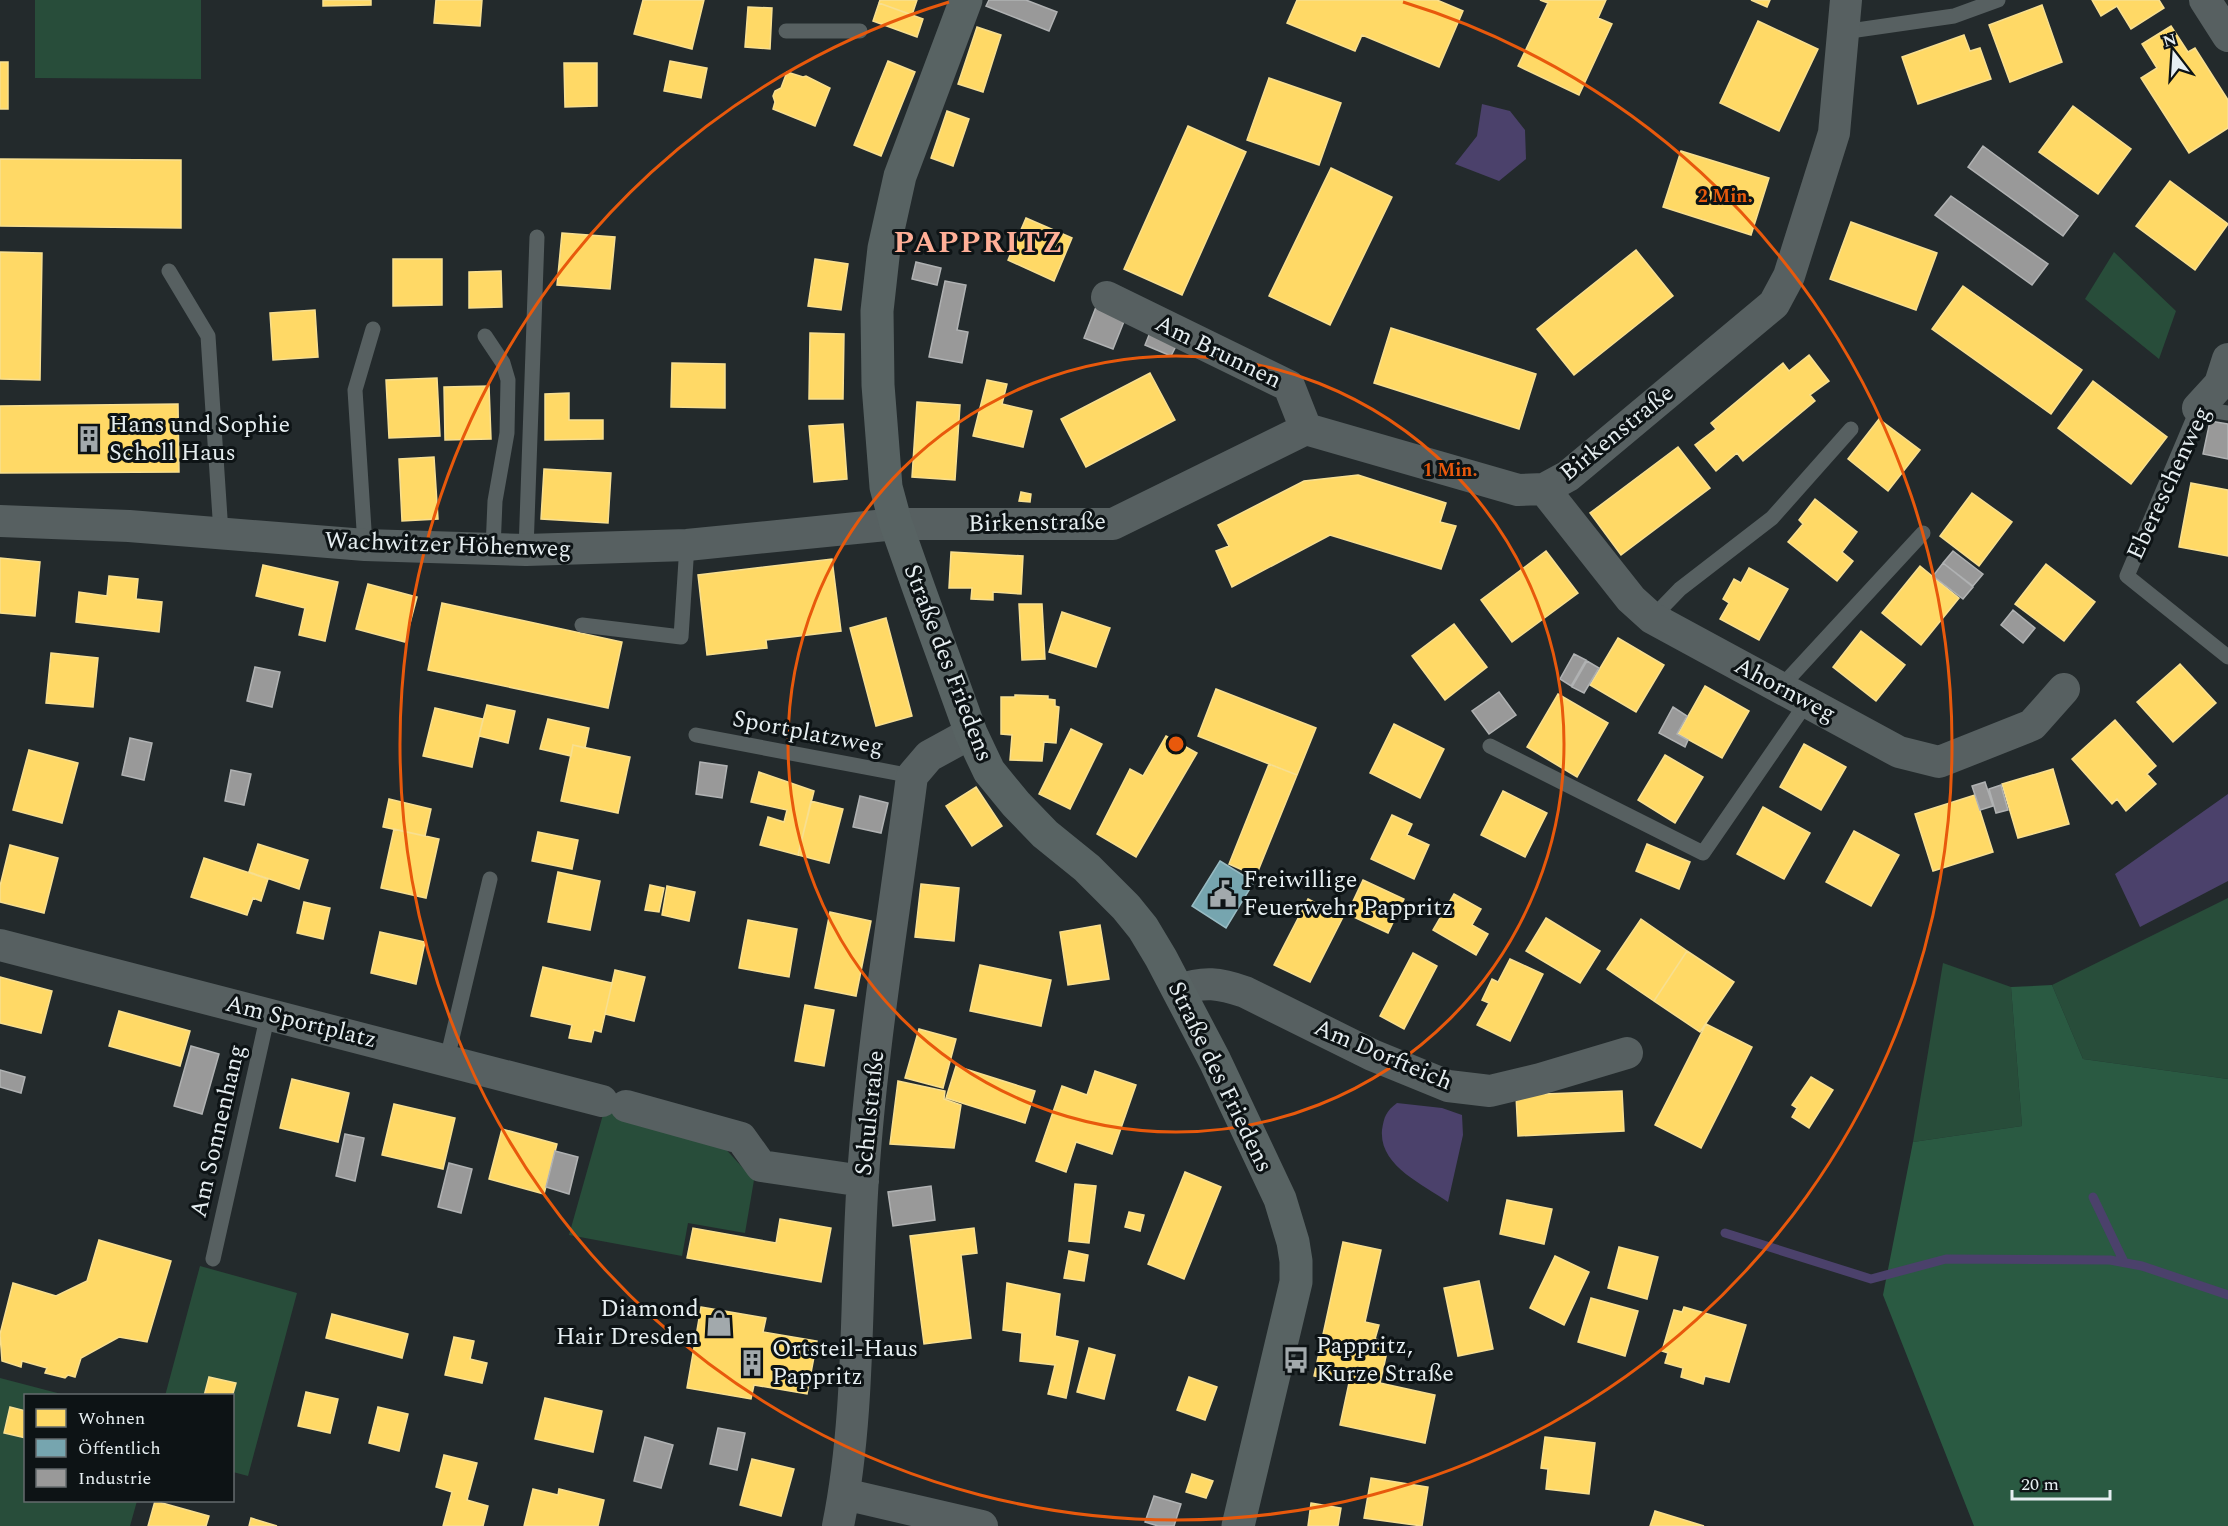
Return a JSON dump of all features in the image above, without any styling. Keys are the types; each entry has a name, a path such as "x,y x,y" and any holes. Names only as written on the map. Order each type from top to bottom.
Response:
{"street":[{"name":"Straße des Friedens","path":"966,0 900,176 884,248 877,311 878,385 886,487 971,733 989,771 1045,834 1087,868 1126,907 1149,938 1215,1060 1280,1199 1293,1242 1296,1282 1238,1526"},
{"name":"Birkenstraße","path":"897,524 1113,525 1306,429 1518,490 1544,489 1568,476 1774,304 1789,276 1834,133 1846,0"},
{"path":"2205,0 2228,36"},
{"name":"Am Brunnen","path":"1107,297 1289,386 1306,429"},
{"name":"Ebereschenweg","path":"2213,411 2228,359"},
{"name":"Ahornweg","path":"1544,489 1631,599 1652,618 1899,752 1939,762 2032,725 2064,689"},
{"name":"Wachwitzer Höhenweg","path":"0,521 129,526 365,545 526,550 687,545 897,524"},
{"path":"912,776 929,756 971,733"},
{"name":"Schulstraße","path":"838,1526 844,1494 853,1395 869,1101 912,776"},
{"name":"Am Sportplatz","path":"0,945 447,1059 741,1138 761,1166 863,1181"},
{"name":"Am Dorfteich","path":"1179,990 1196,984 1225,985 1245,992 1372,1056 1448,1086 1490,1091 1540,1079 1627,1053"},
{"path":"844,1494 982,1526"}],"lane":[{"path":"1843,32 1954,15 1998,0"},
{"path":"786,31 860,31"},
{"path":"526,550 537,237"},
{"path":"169,271 208,336 221,533"},
{"path":"365,545 355,390 373,329"},
{"path":"485,336 503,363 508,381 507,433 495,501 493,549"},
{"name":"Ebereschenweg","path":"2213,411 2127,576 2228,657"},
{"path":"1652,618 1680,589 1772,518 1851,429"},
{"path":"1490,746 1703,853 1794,695 1923,533"},
{"path":"582,625 681,638 687,545"},
{"name":"Sportplatzweg","path":"696,735 912,776"},
{"path":"447,1059 490,879"},
{"name":"Am Sonnenhang","path":"213,1258 268,1014"}],"green space":[{"path":"35,0 201,0 201,79 35,78"},
{"path":"2114,252 2176,311 2159,359 2085,299"},
{"path":"2228,898 2228,1079 2083,1059 2052,985"},
{"path":"1943,963 2011,987 2022,1126 1913,1142"},
{"path":"2052,985 2083,1059 2228,1079 2228,1526 1974,1526 1883,1295 1913,1142 2022,1126 2011,987"},
{"path":"604,1111 721,1144 754,1180 745,1233 688,1223 682,1256 569,1235"},
{"path":"200,1266 297,1293 248,1476 234,1472 234,1394 166,1394"},
{"path":"0,1378 61,1394 24,1394 24,1502 137,1502 130,1526 0,1526"}],"shaded area":[{"path":"1482,104 1510,111 1525,130 1526,159 1499,181 1455,164 1477,136"},
{"path":"2228,794 2228,881 2140,927 2115,874"},
{"path":"1397,1103 1442,1108 1462,1115 1463,1135 1448,1202 1404,1173 1388,1154 1383,1143 1382,1130 1388,1112"}],"building: Wohnen":[{"path":"323,0 371,0 371,5 323,6"},
{"path":"436,0 482,0 480,26 434,23"},
{"path":"643,0 704,0 692,49 634,34"},
{"path":"880,0 917,0 912,15 879,3"},
{"path":"1297,0 1437,0 1463,11 1439,67 1362,35 1355,51 1287,23"},
{"path":"1540,0 1606,0 1598,18 1612,24 1579,95 1518,66 1548,3"},
{"path":"1751,0 1770,0 1767,7"},
{"path":"2092,0 2159,0 2164,8 2131,29 2117,6 2101,16"},
{"path":"879,3 923,19 917,37 873,21"},
{"path":"2042,5 2062,62 2010,82 1989,25"},
{"path":"748,7 772,8 770,49 745,47"},
{"path":"1758,21 1818,49 1779,131 1720,103"},
{"path":"2171,26 2188,52 2195,48 2228,100 2228,128 2189,153 2141,78 2157,68 2142,44"},
{"path":"977,27 1001,35 983,92 958,84"},
{"path":"1964,35 1970,51 1980,48 1991,79 1918,104 1902,57"},
{"path":"670,61 707,68 701,98 664,91"},
{"path":"888,61 915,72 881,156 854,145"},
{"path":"0,62 8,62 8,109 0,109"},
{"path":"564,63 597,63 597,106 565,107"},
{"path":"787,72 806,76 830,88 815,126 773,109 775,102 773,96 775,91 781,88"},
{"path":"1269,78 1341,103 1319,165 1247,140"},
{"path":"2073,106 2131,149 2098,194 2039,152"},
{"path":"947,111 969,119 953,166 931,158"},
{"path":"1188,126 1246,152 1182,295 1124,269"},
{"path":"1681,151 1769,178 1751,235 1663,207"},
{"path":"0,159 181,160 181,228 0,226"},
{"path":"1331,168 1392,197 1330,325 1269,296"},
{"path":"2170,181 2228,224 2195,270 2136,226"},
{"path":"1026,218 1072,238 1054,281 1008,260"},
{"path":"1851,222 1937,253 1916,310 1830,279"},
{"path":"562,233 615,237 610,289 557,285"},
{"path":"1636,250 1673,296 1574,375 1537,329"},
{"path":"0,252 42,253 40,380 0,379"},
{"path":"393,259 442,259 442,305 393,306"},
{"path":"815,259 848,264 841,310 808,306"},
{"path":"501,271 502,307 469,308 469,272"},
{"path":"1963,286 2082,370 2051,414 1932,329"},
{"path":"315,310 318,357 273,360 270,313"},
{"path":"1391,328 1536,374 1519,429 1374,383"},
{"path":"810,333 844,334 843,399 809,399"},
{"path":"1809,355 1829,381 1810,395 1815,401 1743,461 1737,453 1716,471 1695,445 1716,429 1711,423 1783,363 1789,371"},
{"path":"672,363 725,364 725,408 671,407"},
{"path":"1150,373 1175,420 1086,467 1061,419"},
{"path":"437,378 440,436 389,438 386,380"},
{"path":"987,380 1007,384 1002,404 1032,411 1023,447 973,436"},
{"path":"2093,381 2167,437 2131,484 2058,428"},
{"path":"489,386 491,439 445,440 444,387"},
{"path":"569,393 569,420 603,420 603,439 545,440 545,394"},
{"path":"917,402 960,405 955,480 912,477"},
{"name":"Hans und Sophie Scholl Haus","path":"178,404 179,472 0,473 0,406"},
{"path":"1879,419 1920,450 1888,491 1848,459"},
{"path":"843,424 847,479 814,482 809,426"},
{"path":"1678,447 1710,488 1621,555 1590,513"},
{"path":"434,457 438,519 402,521 399,459"},
{"path":"544,469 611,473 608,523 541,519"},
{"path":"1358,475 1446,503 1440,522 1456,526 1441,569 1330,535 1232,587 1216,551 1229,546 1218,525 1304,481"},
{"path":"2191,483 2228,490 2228,556 2179,547"},
{"path":"1021,492 1031,494 1030,502 1019,501"},
{"path":"1972,493 2012,522 1979,566 1940,536"},
{"path":"1815,499 1857,532 1842,552 1853,561 1837,581 1788,542 1803,524 1799,520"},
{"path":"1546,551 1578,593 1512,642 1481,600"},
{"path":"951,552 1023,556 1021,594 993,592 993,600 971,599 972,588 949,588"},
{"path":"0,558 40,562 35,616 0,613"},
{"path":"832,559 841,631 766,640 767,648 707,655 698,575"},
{"path":"2046,564 2095,602 2064,641 2015,604"},
{"path":"263,565 338,582 325,641 299,635 305,608 256,596"},
{"path":"1920,566 1959,598 1921,645 1882,613"},
{"path":"1749,568 1788,589 1759,640 1720,619 1729,603 1723,599 1734,579 1741,583"},
{"path":"109,576 138,579 136,599 162,602 159,632 76,622 79,592 107,596"},
{"path":"368,584 417,597 405,642 356,629"},
{"path":"442,603 622,642 608,708 428,670"},
{"path":"1019,604 1042,604 1045,659 1022,660"},
{"path":"1062,612 1110,628 1096,667 1049,652"},
{"path":"886,618 912,716 876,726 850,628"},
{"path":"1454,624 1487,667 1445,700 1412,656"},
{"path":"1861,631 1905,665 1876,701 1833,667"},
{"path":"1618,638 1664,665 1636,712 1590,685"},
{"path":"51,653 98,658 93,707 46,703"},
{"path":"2180,664 2216,703 2173,742 2137,702"},
{"path":"1705,686 1749,711 1722,758 1678,734"},
{"path":"1216,689 1316,728 1297,775 1198,736"},
{"path":"1558,694 1608,723 1577,777 1527,747"},
{"path":"1015,695 1048,696 1048,699 1055,700 1055,706 1059,707 1056,743 1044,742 1042,761 1010,760 1012,735 1001,734 1001,697 1015,697"},
{"path":"487,705 515,711 508,743 479,736"},
{"path":"435,708 483,719 472,767 423,756"},
{"path":"548,719 589,728 585,748 573,745 571,756 540,749"},
{"path":"2115,720 2156,766 2147,774 2156,784 2126,811 2117,799 2112,804 2072,759"},
{"path":"1394,724 1444,749 1420,798 1370,773"},
{"path":"1071,729 1102,744 1070,809 1039,794"},
{"path":"1166,736 1197,753 1136,857 1097,834 1130,769 1143,776"},
{"path":"1804,744 1846,767 1821,810 1780,787"},
{"path":"573,745 630,757 618,813 561,801"},
{"path":"29,750 78,763 62,823 13,810"},
{"path":"1665,755 1703,777 1675,823 1638,800"},
{"path":"1269,764 1297,775 1256,876 1229,864"},
{"path":"2053,769 2069,824 2018,838 2002,784"},
{"path":"759,772 814,791 798,855 760,845 768,817 784,822 787,810 751,802"},
{"path":"976,787 1002,826 972,846 946,806"},
{"path":"1503,791 1547,813 1525,857 1481,835"},
{"path":"1975,795 1993,852 1933,871 1915,814"},
{"path":"389,799 431,809 425,836 383,827"},
{"path":"811,801 843,809 829,863 798,855"},
{"path":"1763,807 1810,833 1784,879 1737,854"},
{"path":"1392,815 1412,824 1407,835 1429,845 1414,879 1371,859"},
{"path":"394,829 439,839 426,898 381,888"},
{"path":"1854,831 1899,855 1871,906 1826,882"},
{"path":"538,832 578,840 572,869 532,861"},
{"path":"258,844 308,860 299,889 249,872"},
{"path":"1647,844 1690,862 1679,889 1636,871"},
{"path":"10,845 58,858 44,913 0,902 0,886"},
{"path":"204,858 268,879 261,901 253,898 247,915 191,897"},
{"path":"558,872 600,881 590,930 548,922"},
{"path":"1363,880 1404,899 1388,933 1347,914"},
{"path":"921,884 959,888 954,941 915,937"},
{"path":"650,885 664,888 659,912 645,910"},
{"path":"667,886 695,892 689,921 662,915"},
{"path":"1454,894 1481,909 1472,925 1488,934 1476,955 1433,930"},
{"path":"1308,899 1343,917 1310,982 1274,965"},
{"path":"304,902 330,908 323,939 297,933"},
{"path":"830,912 871,921 856,996 815,988"},
{"path":"1546,918 1600,951 1580,983 1526,951"},
{"path":"1641,919 1687,951 1654,1001 1607,969"},
{"path":"748,920 797,929 789,977 739,968"},
{"path":"1100,925 1109,979 1068,985 1060,932"},
{"path":"380,932 425,942 416,984 371,973"},
{"path":"1687,951 1734,982 1700,1032 1654,1001"},
{"path":"1413,953 1437,966 1404,1029 1380,1016"},
{"path":"1510,959 1543,974 1510,1041 1477,1025 1489,1003 1482,1000 1492,979 1498,982"},
{"path":"980,965 1051,980 1041,1026 970,1011"},
{"path":"543,967 612,983 601,1032 594,1030 591,1042 569,1038 572,1025 531,1016"},
{"path":"615,970 645,977 634,1021 605,1014"},
{"path":"0,977 52,991 41,1033 0,1023"},
{"path":"805,1005 834,1010 824,1066 795,1061"},
{"path":"119,1011 190,1031 180,1066 109,1046"},
{"path":"1706,1024 1752,1047 1701,1148 1655,1125"},
{"path":"919,1029 956,1039 943,1088 905,1078"},
{"path":"956,1066 1035,1091 1025,1123 946,1098"},
{"path":"1095,1071 1136,1085 1112,1154 1076,1142 1066,1172 1036,1161 1062,1086 1087,1095"},
{"path":"1811,1077 1833,1090 1809,1128 1792,1117 1797,1108 1792,1105"},
{"path":"292,1079 349,1093 338,1142 280,1128"},
{"path":"898,1081 945,1091 944,1099 961,1105 954,1148 890,1144"},
{"path":"1622,1091 1624,1131 1518,1136 1516,1095"},
{"path":"394,1104 455,1118 443,1169 382,1155"},
{"path":"502,1129 557,1144 544,1194 489,1179"},
{"path":"1185,1172 1221,1187 1184,1279 1148,1264"},
{"path":"1075,1184 1096,1186 1089,1243 1069,1241"},
{"path":"1507,1200 1552,1209 1544,1244 1500,1234"},
{"path":"1129,1212 1144,1215 1140,1231 1125,1227"},
{"path":"780,1219 831,1228 821,1282 687,1258 693,1228 776,1243"},
{"path":"974,1228 977,1253 961,1255 971,1338 924,1344 910,1236"},
{"path":"99,1240 171,1261 147,1342 119,1337 81,1358 75,1377 68,1375 65,1378 45,1373 47,1368 22,1361 21,1367 2,1361 0,1334 13,1283 56,1296 87,1281"},
{"path":"1343,1242 1381,1250 1365,1322 1379,1325 1375,1339 1389,1343 1380,1383 1435,1395 1425,1443 1340,1425 1349,1383 1314,1376"},
{"path":"1619,1247 1658,1257 1647,1299 1608,1288"},
{"path":"1069,1251 1088,1255 1084,1281 1064,1278"},
{"path":"1555,1256 1589,1272 1564,1325 1530,1308"},
{"path":"1479,1281 1493,1349 1458,1356 1444,1288"},
{"path":"1007,1283 1060,1294 1055,1336 1078,1341 1066,1398 1048,1394 1055,1365 1020,1361 1022,1333 1003,1330"},
{"path":"1591,1298 1638,1311 1625,1356 1578,1342"},
{"name":"Ortsteil-Haus Pappritz","path":"701,1307 766,1318 763,1332 817,1341 807,1394 754,1385 751,1399 687,1388"},
{"path":"1684,1307 1746,1325 1729,1382 1705,1376 1703,1384 1681,1377 1683,1368 1665,1363 1668,1353 1662,1351 1674,1310 1682,1312"},
{"path":"332,1314 408,1334 402,1358 326,1338"},
{"path":"454,1337 474,1341 470,1359 487,1363 482,1383 445,1375"},
{"path":"1089,1348 1115,1355 1104,1399 1077,1392"},
{"path":"209,1377 236,1383 233,1394 205,1394"},
{"path":"1189,1377 1217,1387 1205,1420 1177,1410"},
{"path":"306,1392 338,1399 330,1433 298,1426"},
{"path":"545,1398 602,1411 593,1452 535,1439"},
{"path":"10,1407 24,1410 24,1438 4,1433"},
{"path":"378,1407 408,1414 399,1451 369,1443"},
{"path":"1545,1437 1595,1443 1589,1494 1546,1489 1548,1469 1541,1468"},
{"path":"444,1455 477,1463 467,1500 488,1506 483,1526 443,1526 452,1492 436,1487"},
{"path":"752,1459 794,1469 781,1516 740,1505"},
{"path":"1192,1474 1213,1481 1206,1498 1186,1492"},
{"path":"1371,1478 1428,1487 1422,1526 1364,1518"},
{"path":"533,1489 558,1495 559,1489 604,1500 598,1526 524,1526"},
{"path":"155,1502 209,1516 206,1526 148,1526"},
{"path":"1311,1503 1341,1508 1338,1526 1308,1526"},
{"path":"1655,1511 1704,1526 1650,1526"},
{"path":"251,1518 277,1526 249,1526"}],"building: Öffentlich":[{"name":"Freiwillige Feuerwehr Pappritz","path":"1220,861 1254,882 1226,928 1192,906"}],"building: Industrie":[{"path":"989,0 1026,0 1057,12 1049,31 986,6"},
{"path":"1983,146 2078,216 2063,236 1968,167"},
{"path":"1951,196 2048,264 2032,285 1935,215"},
{"path":"916,262 941,268 937,285 912,279"},
{"path":"945,281 966,285 957,330 968,332 962,363 929,357"},
{"path":"1096,307 1125,319 1113,349 1084,338"},
{"path":"1151,330 1178,342 1171,356 1145,345"},
{"path":"2210,421 2228,424 2228,459 2203,454"},
{"path":"1953,551 1983,574 1973,586 1943,563"},
{"path":"1943,563 1973,587 1963,599 1933,576"},
{"path":"2013,610 2035,628 2023,643 2001,625"},
{"path":"1574,654 1586,660 1571,686 1560,679"},
{"path":"1587,661 1599,668 1584,693 1572,687"},
{"path":"255,667 280,672 272,707 247,701"},
{"path":"1499,692 1516,715 1489,734 1472,711"},
{"path":"1673,707 1687,716 1677,734 1688,740 1685,747 1659,733"},
{"path":"130,738 152,743 144,780 122,775"},
{"path":"700,762 727,766 722,798 696,794"},
{"path":"231,770 251,774 244,805 225,801"},
{"path":"1985,782 1993,806 1980,810 1972,786"},
{"path":"2001,785 2008,810 1996,813 1989,789"},
{"path":"860,796 888,803 881,833 853,827"},
{"path":"191,1046 219,1054 202,1114 174,1106"},
{"path":"0,1070 25,1077 21,1093 0,1087"},
{"path":"345,1134 364,1138 355,1181 336,1176"},
{"path":"555,1151 578,1157 569,1194 546,1187"},
{"path":"449,1163 472,1169 461,1213 438,1207"},
{"path":"931,1186 935,1220 893,1226 888,1192"},
{"path":"718,1428 745,1433 737,1470 710,1464"},
{"path":"645,1437 673,1445 661,1488 634,1481"},
{"path":"1154,1496 1181,1504 1174,1526 1158,1526 1145,1522"}],"waterway":[{"path":"2093,1197 2124,1262"},
{"path":"1725,1233 1871,1279 1946,1259 2110,1260 2142,1266 2228,1295"}],"place":[{"name":"Hans und Sophie Scholl Haus","path":"89,439"},
{"name":"Freiwillige Feuerwehr Pappritz","path":"1223,894"},
{"name":"Diamond Hair Dresden","path":"719,1323"},
{"name":"Pappritz, Kurze Straße","path":"1296,1360"},
{"name":"Ortsteil-Haus Pappritz","path":"752,1363"}],"district":[{"name":"PAPPRITZ","path":"979,243"}]}
